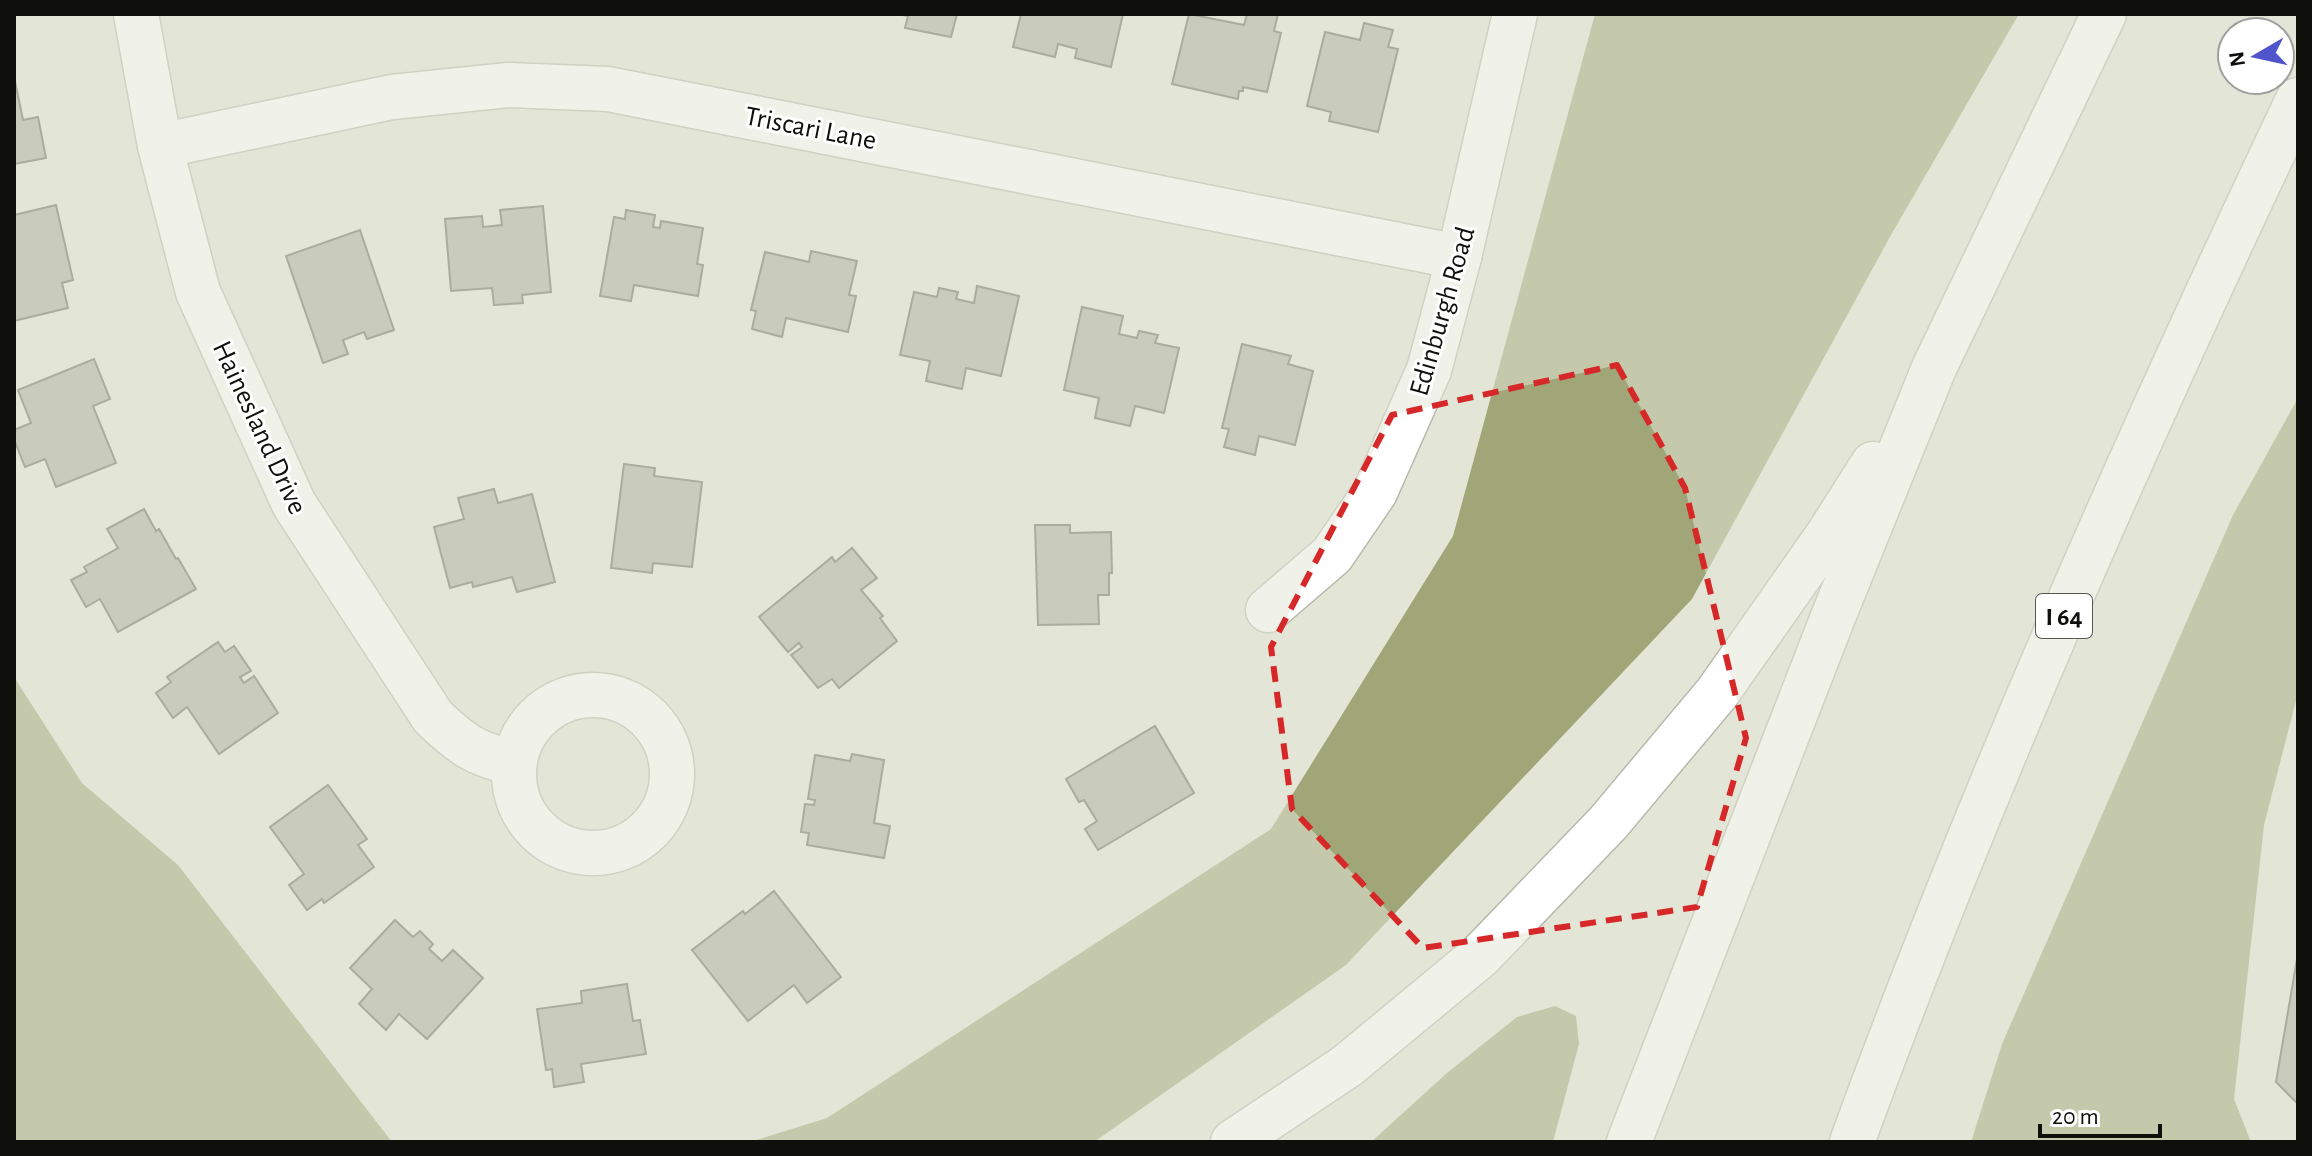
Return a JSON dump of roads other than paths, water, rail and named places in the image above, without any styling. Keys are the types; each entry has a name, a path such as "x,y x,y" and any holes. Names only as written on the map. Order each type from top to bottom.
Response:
{"main road":[{"name":"Hainesland Drive","path":"136,14 160,146 198,292 294,504 433,717 457,741 488,757 514,762"},
{"name":"Edinburgh Road","path":"1268,610 1332,555 1375,492 1429,370 1459,257 1515,14"},
{"path":"1629,1142 1833,617 1934,368 2104,14"},
{"name":"Triscari Lane","path":"160,146 392,97 509,85 608,89 1459,257"},
{"name":"I 64","path":"1852,1142 1995,777 2210,285 2298,100"},
{"path":"1233,1142 1347,1066 1480,956 1608,823 1717,693 1828,535 1934,368"}]}
